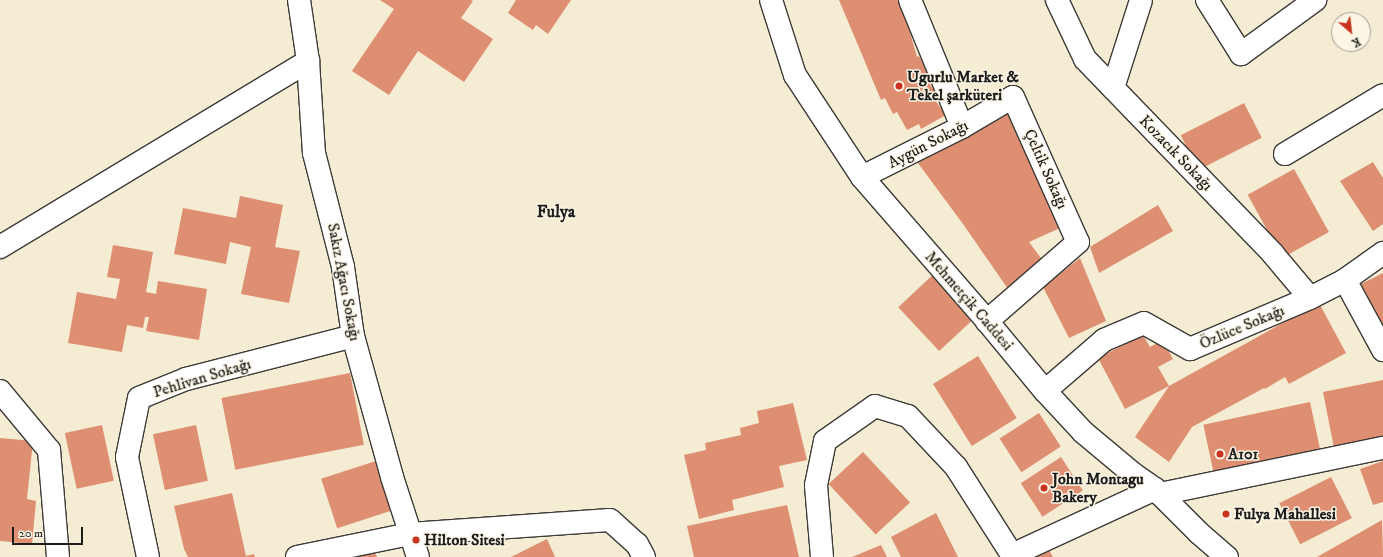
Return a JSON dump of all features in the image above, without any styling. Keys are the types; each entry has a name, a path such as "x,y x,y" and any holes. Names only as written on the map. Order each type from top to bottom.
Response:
{"street":[{"name":"Sakız Ağacı Sokağı","path":"299,0 308,61 314,153 343,267 354,336 392,476 418,557"},
{"name":"Mehmetçik Caddesi","path":"771,0 795,75 862,177 987,321 1045,391 1083,432 1132,473 1157,491 1227,557"},
{"path":"910,0 962,127"},
{"name":"Kozacık Sokağı","path":"1057,0 1085,59 1273,254 1310,298"},
{"path":"1113,88 1141,0"},
{"path":"1207,0 1241,54 1315,0"},
{"path":"0,247 308,61"},
{"path":"1285,154 1383,95"},
{"name":"Aygün Sokağı","path":"862,177 962,127 1013,97"},
{"name":"Çeltik Sokağı","path":"987,321 1078,242 1013,97"},
{"name":"Özlüce Sokağı","path":"1045,391 1104,340 1144,323 1190,349 1310,298 1345,280 1383,253"},
{"path":"1345,280 1383,350"},
{"name":"Pehlivan Sokağı","path":"148,557 127,457 139,398 186,379 354,336"},
{"path":"0,391 48,450 58,557"},
{"path":"822,557 816,485 824,441 876,406 908,416 956,467 1012,555 1157,491 1383,448"},
{"path":"297,557 410,534 610,520 638,544 644,557"}],"building":[{"path":"380,0 471,0 473,1 461,18 493,39 464,82 418,51 389,95 352,71 394,9"},
{"path":"516,0 571,0 548,34 536,25 533,30 508,13"},
{"path":"839,0 901,0 917,57 919,56 932,80 927,80 939,97 935,100 946,115 921,129 919,124 907,130 897,112 893,114 885,98 881,100"},
{"path":"1244,103 1262,138 1198,170 1181,135"},
{"path":"1009,107 1060,228 1029,242 1044,262 1008,289 963,224 912,155"},
{"path":"1373,162 1383,178 1383,224 1373,231 1340,181"},
{"path":"1294,169 1329,232 1283,258 1248,195"},
{"path":"240,196 283,205 275,247 300,251 289,303 241,294 251,247 230,242 226,264 174,254 183,208 236,218"},
{"path":"1158,205 1173,231 1099,273 1090,247"},
{"path":"113,245 153,252 146,292 156,294 158,281 207,289 199,340 146,331 149,317 145,317 143,328 127,325 122,352 68,343 77,292 116,299 120,279 107,277"},
{"path":"1080,258 1106,321 1069,338 1043,287"},
{"path":"937,271 978,315 939,351 898,307"},
{"path":"1383,273 1383,332 1359,285"},
{"path":"1319,303 1346,353 1289,384 1285,377 1192,427 1169,462 1135,437 1169,386"},
{"path":"1143,335 1150,347 1163,340 1173,359 1158,367 1169,386 1125,409 1098,358"},
{"path":"978,356 1017,418 972,446 933,384"},
{"path":"350,373 364,445 235,470 221,398"},
{"path":"1383,380 1383,438 1334,448 1323,392"},
{"path":"1310,402 1320,451 1214,474 1203,425"},
{"path":"793,403 807,460 779,466 784,487 732,500 734,510 699,519 684,455 706,450 705,443 741,435 740,428 759,423 757,411"},
{"path":"1039,413 1061,447 1021,472 1000,439"},
{"path":"102,425 114,481 77,489 65,433"},
{"path":"196,425 208,481 165,490 153,434"},
{"path":"0,438 33,441 27,499 36,501 32,544 0,541"},
{"path":"863,452 910,502 876,535 829,484"},
{"path":"1061,457 1083,491 1043,517 1021,483"},
{"path":"382,459 398,508 337,528 321,479"},
{"path":"1383,461 1383,502 1373,505 1360,469"},
{"path":"1331,477 1352,518 1300,544 1279,503"},
{"path":"232,493 246,556 254,554 255,557 188,557 184,549 174,506"},
{"path":"787,505 799,557 694,557 687,526"},
{"path":"936,513 958,557 901,557 891,537"},
{"path":"1382,520 1383,557 1317,557"},
{"path":"547,539 555,557 511,557"},
{"path":"370,545 377,557 350,557"},
{"path":"881,545 887,557 852,557"},
{"path":"1048,548 1053,557 1032,557"}],"place":[{"name":"Ugurlu Market & Tekel şarküteri","path":"899,86"},
{"name":"A101","path":"1220,454"},
{"name":"John Montagu Bakery","path":"1044,488"},
{"name":"Fulya Mahallesi","path":"1226,514"},
{"name":"Hilton Sitesi","path":"416,540"}],"district":[{"name":"Fulya","path":"556,213"}]}
